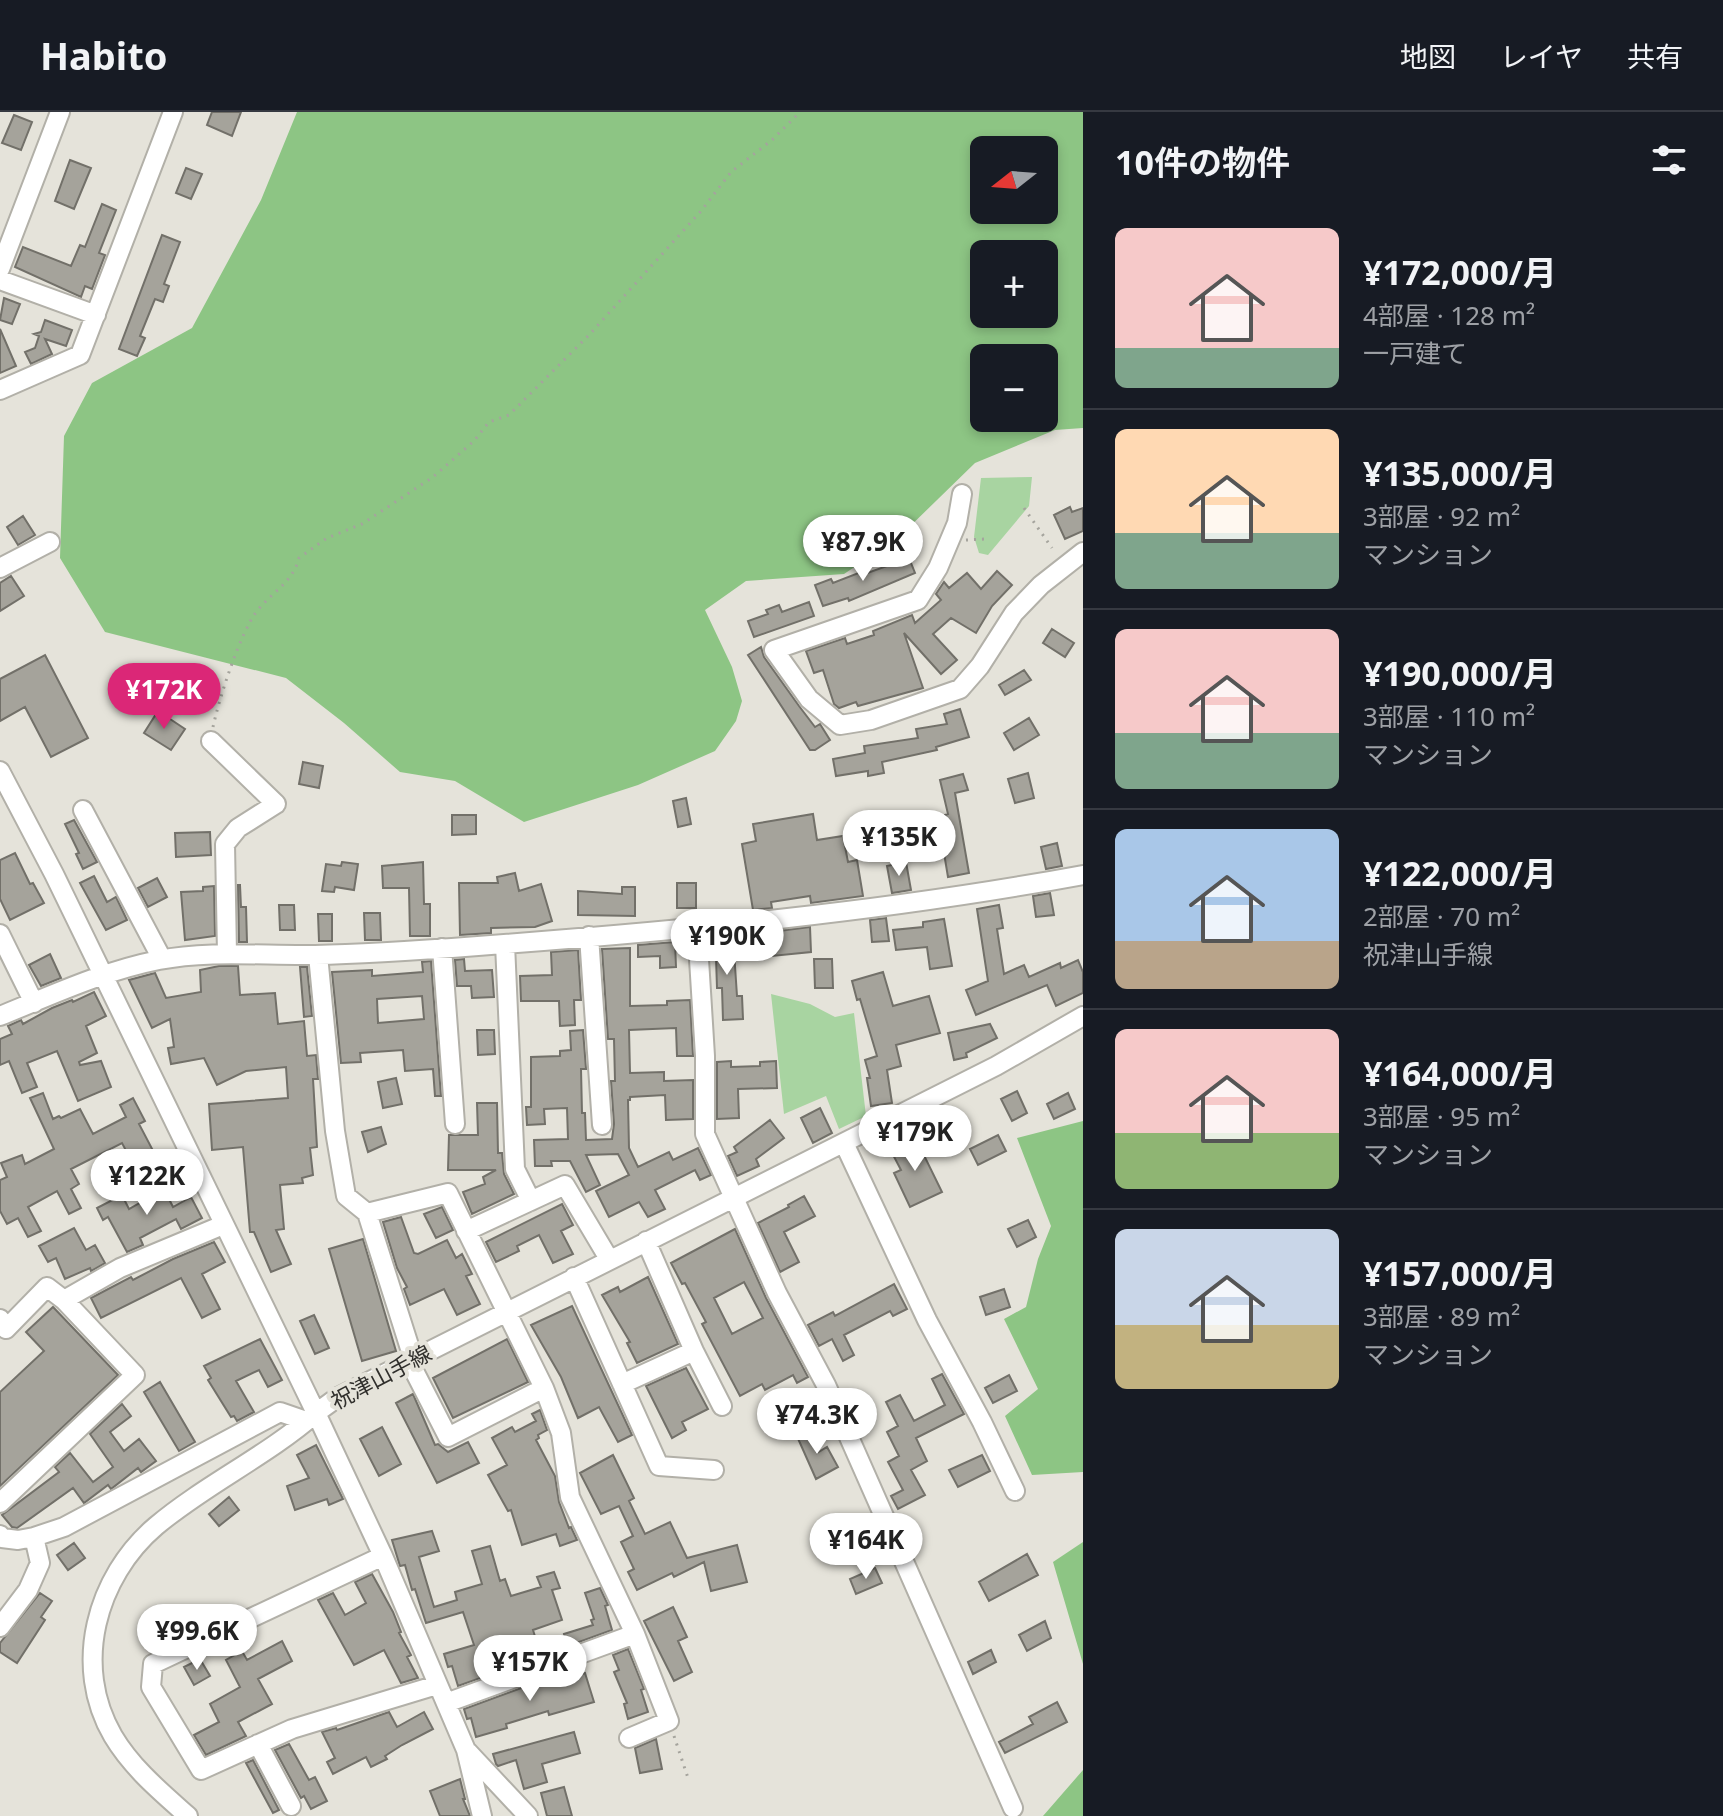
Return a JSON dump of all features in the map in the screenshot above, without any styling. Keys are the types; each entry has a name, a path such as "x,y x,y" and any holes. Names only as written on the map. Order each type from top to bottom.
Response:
{"street":[{"path":"0,390 80,355 173,112"},
{"path":"0,269 55,114"},
{"path":"0,280 96,315"},
{"path":"962,494 957,523 938,568 918,600 774,650 809,699 840,725 871,720 960,689 980,666 1014,613 1041,585 1083,552"},
{"path":"0,568 50,542"},
{"path":"211,741 276,804 238,828 225,844 227,954"},
{"name":"祝津山手線","path":"0,771 223,1225 311,1417 338,1397 411,1359 996,1066 1083,1016"},
{"path":"83,810 162,959"},
{"path":"3,1011 34,1003 102,975 162,959 227,954 318,955 442,948 697,927 876,908 1083,875"},
{"path":"697,927 705,1056 705,1134 777,1293 826,1385 1013,1808"},
{"path":"0,934 34,1003"},
{"path":"589,936 602,1125"},
{"path":"505,944 515,1169 531,1201"},
{"path":"442,948 455,1124"},
{"path":"318,955 335,1131 346,1196 367,1213 411,1359 448,1437 544,1388"},
{"path":"844,1143 921,1307 1015,1491"},
{"path":"466,1231 565,1185 609,1259"},
{"path":"367,1213 448,1193 544,1388 561,1433 570,1497 635,1634 669,1721 629,1738"},
{"path":"64,1300 120,1268 223,1225"},
{"path":"646,1241 694,1351 722,1406"},
{"path":"574,1277 659,1466 714,1470"},
{"path":"0,1319 6,1329 47,1287 64,1300 135,1375 0,1503"},
{"path":"622,1384 694,1351"},
{"path":"1,1538 18,1540 64,1527 280,1412 311,1417"},
{"path":"311,1417 383,1556 466,1750 482,1816"},
{"path":"188,1816 126,1756 112,1734 100,1707 93,1667 94,1626 105,1593 122,1562 154,1528 203,1490 311,1417"},
{"path":"0,1627 28,1590 40,1563 34,1537"},
{"path":"383,1556 153,1664 151,1687 201,1770 292,1729 437,1685"},
{"path":"446,1703 635,1634"},
{"path":"258,1744 291,1806"},
{"path":"466,1750 528,1816"}],"path":[{"path":"211,741 240,641 257,612 295,573 299,558 327,538 362,524 433,477 474,441 489,422 509,415 589,335 701,211 731,172 772,140 800,112"},
{"path":"1024,508 1052,548"},
{"path":"963,540 986,539"},
{"path":"669,1721 688,1778"}],"green space":[{"path":"297,112 1083,112 1083,428 1058,430 1058,344 970,344 970,432 1050,432 975,463 898,538 844,574 746,581 705,610 732,667 742,701 736,721 715,751 638,785 524,822 455,781 400,772 286,678 105,632 60,558 64,436 92,383 192,328 261,200"},
{"path":"1032,477 1029,506 988,555 979,553 974,537 981,478"},
{"path":"771,994 810,1004 835,1017 854,1013 866,1116 839,1129 826,1096 784,1114"},
{"path":"1083,1121 1083,1472 1032,1475 1005,1416 1038,1389 1004,1319 1026,1307 1038,1259 1051,1226 1017,1138"},
{"path":"1083,1542 1083,1664 1053,1562"},
{"path":"1083,1770 1083,1816 1043,1816"}],"building":[{"path":"212,112 241,112 232,136 207,125"},
{"path":"14,115 32,122 21,150 2,143"},
{"path":"70,160 91,168 74,209 55,201"},
{"path":"186,168 202,174 191,199 176,193"},
{"path":"102,204 116,210 99,253 105,255 92,289 85,286 81,297 15,267 23,247 71,266 80,245 85,247"},
{"path":"162,235 180,242 164,284 169,286 163,302 155,299 140,336 145,338 137,356 119,349"},
{"path":"4,298 20,304 12,324 0,320"},
{"path":"45,320 72,330 66,346 45,339 52,354 31,364 25,352 35,348 39,336 34,334 41,332"},
{"path":"0,329 16,366 0,373"},
{"path":"1070,507 1072,512 1083,508 1083,531 1065,539 1054,515"},
{"path":"23,516 35,535 18,545 7,527"},
{"path":"909,558 915,573 849,601 848,598 823,606 815,585 831,579 833,583 861,572 862,575"},
{"path":"997,571 1012,585 992,606 976,633 951,618 933,634 957,660 941,674 904,633 923,688 858,706 856,702 839,708 834,704 823,670 814,673 806,651 845,638 847,644 874,635 873,631 912,615 915,623 941,600 936,594 944,582 949,588 967,573 981,589"},
{"path":"11,576 24,596 0,611 0,583"},
{"path":"809,602 814,616 754,637 748,621 768,614 766,610 779,605 782,612"},
{"path":"1052,629 1074,643 1065,657 1043,643"},
{"path":"761,647 764,657 799,706 815,727 820,724 830,740 815,750 810,750 748,655"},
{"path":"45,655 88,738 51,757 25,707 0,721 0,679"},
{"path":"1024,670 1031,680 1005,695 999,685"},
{"path":"960,709 969,737 936,747 937,750 882,762 884,773 868,776 868,771 836,776 833,759 865,753 864,746 918,738 916,729 947,724 944,714"},
{"path":"158,711 185,729 171,750 144,733"},
{"path":"1029,718 1039,735 1014,750 1004,733"},
{"path":"303,762 323,766 319,788 299,784"},
{"path":"1028,773 1034,798 1015,803 1008,779"},
{"path":"963,774 968,790 955,793 969,873 948,877 942,841 949,840 945,815 948,814 940,780"},
{"path":"686,798 691,824 678,827 673,801"},
{"path":"813,814 817,840 843,836 848,862 857,860 863,896 811,903 810,896 771,902 772,908 753,910 742,844 756,841 753,824"},
{"path":"452,815 476,815 476,834 452,835"},
{"path":"74,820 97,862 83,869 65,824"},
{"path":"908,820 912,843 894,846 890,823"},
{"path":"210,832 211,855 176,857 175,833"},
{"path":"1057,843 1062,866 1046,869 1041,847"},
{"path":"15,853 30,884 33,883 44,903 10,920 0,899 0,860"},
{"path":"342,862 358,864 354,890 335,887 334,892 322,891 326,864 341,866"},
{"path":"423,862 424,904 430,904 430,936 410,936 409,888 383,888 382,866"},
{"path":"906,862 911,890 892,893 887,866"},
{"path":"515,873 519,891 541,884 552,921 535,927 491,928 491,933 460,935 459,883 498,883 497,877"},
{"path":"94,876 107,902 116,897 127,920 106,930 80,883"},
{"path":"157,878 167,897 148,907 138,888"},
{"path":"677,883 696,883 696,908 677,908"},
{"path":"238,885 241,907 246,907 247,942 239,942"},
{"path":"214,886 215,936 185,940 181,892 203,891 203,887"},
{"path":"622,887 635,887 635,916 578,915 578,891 622,894"},
{"path":"1050,893 1054,915 1036,917 1033,896"},
{"path":"279,905 294,905 295,930 280,930"},
{"path":"999,905 1003,928 997,929 1004,974 1024,965 1029,977 1060,963 1061,968 1078,960 1083,972 1083,993 1056,1006 1047,985 976,1015 966,990 988,981 977,909"},
{"path":"364,913 380,913 381,940 365,940"},
{"path":"318,914 332,914 332,941 319,941"},
{"path":"886,918 889,941 872,942 870,920"},
{"path":"944,919 952,966 930,969 927,947 896,950 893,930 923,927 923,922"},
{"path":"810,927 811,952 772,956 771,932"},
{"path":"733,936 737,996 742,996 743,1019 723,1020 722,988 717,988 716,957 711,957 710,938"},
{"path":"675,942 676,967 660,968 660,956 638,957 638,945"},
{"path":"630,948 630,1006 667,1005 667,1001 690,1000 693,1056 677,1056 676,1028 629,1030 630,1073 664,1072 664,1081 693,1080 693,1119 666,1120 665,1095 630,1097 629,1148 638,1167 669,1152 673,1160 698,1148 711,1175 700,1180 695,1170 655,1190 665,1209 648,1217 639,1202 609,1217 596,1191 629,1175 618,1154 586,1155 600,1185 586,1192 570,1161 551,1161 552,1166 535,1166 534,1140 568,1139 567,1108 544,1109 545,1124 527,1125 526,1107 531,1107 531,1057 560,1056 560,1051 571,1050 570,1031 583,1030 586,1069 581,1069 582,1113 585,1113 586,1140 612,1139 614,1039 608,1039 602,949"},
{"path":"578,950 581,1000 574,1000 575,1025 560,1026 559,1001 521,1001 520,976 552,975 551,952"},
{"path":"50,954 61,978 41,986 29,965"},
{"path":"464,959 465,971 492,970 494,997 472,998 471,986 457,986 455,960"},
{"path":"814,959 832,959 833,988 815,988"},
{"path":"431,961 441,1096 435,1096 433,1069 405,1071 403,1050 360,1053 361,1062 341,1063 332,972 372,970 372,976 423,972 422,962","holes":["422,996 424,1019 378,1023 377,999"]},
{"path":"238,966 240,995 275,993 278,1024 304,1021 307,1056 316,1055 318,1079 313,1079 317,1147 310,1148 313,1175 302,1178 303,1183 280,1185 284,1229 276,1230 291,1264 271,1272 254,1232 250,1232 243,1147 212,1150 209,1104 288,1098 286,1067 246,1071 217,1085 204,1058 171,1064 168,1048 174,1047 170,1019 152,1028 129,980 155,973 166,998 201,992 200,970"},
{"path":"300,967 307,967 312,1016 304,1017"},
{"path":"883,972 893,1006 929,996 940,1033 896,1045 901,1066 887,1070 892,1103 871,1106 867,1078 870,1078 865,1060 877,1056 852,981"},
{"path":"94,992 106,1016 86,1026 97,1053 79,1062 80,1065 101,1061 111,1087 78,1101 57,1051 27,1063 37,1087 22,1093 9,1061 0,1065 0,1039 12,1034 8,1026 21,1020 23,1024 52,1008"},
{"path":"990,1024 997,1038 966,1053 967,1057 954,1060 948,1033"},
{"path":"477,1030 494,1030 495,1054 478,1055"},
{"path":"731,1061 731,1067 760,1066 760,1062 776,1061 777,1088 738,1089 739,1118 717,1119 717,1062"},
{"path":"396,1078 402,1104 383,1108 378,1082"},
{"path":"1017,1091 1027,1113 1012,1121 1001,1099"},
{"path":"43,1093 53,1119 80,1109 93,1134 126,1117 120,1105 133,1098 145,1121 139,1124 160,1164 139,1175 122,1143 71,1169 79,1184 71,1189 81,1208 69,1214 57,1191 28,1207 41,1231 28,1237 18,1218 7,1224 0,1211 0,1180 7,1177 1,1163 22,1155 25,1164 54,1149 30,1098"},
{"path":"1068,1093 1075,1109 1054,1119 1047,1104"},
{"path":"477,1103 497,1103 498,1153 502,1153 504,1174 514,1194 472,1214 463,1192 485,1184 483,1177 496,1170 448,1170 449,1135 478,1135"},
{"path":"820,1108 832,1133 813,1143 801,1118"},
{"path":"770,1120 784,1138 756,1159 759,1166 737,1176 728,1156 737,1152 734,1147"},
{"path":"381,1127 386,1144 368,1152 362,1132"},
{"path":"998,1135 1006,1151 978,1165 970,1149"},
{"path":"915,1137 942,1192 910,1207 894,1173 901,1170 890,1149"},
{"path":"164,1189 173,1207 191,1197 202,1218 181,1229 176,1219 140,1238 143,1245 127,1252 108,1217 103,1220 97,1208 122,1195 129,1209"},
{"path":"804,1196 815,1216 784,1232 799,1262 780,1272 758,1223"},
{"path":"562,1204 573,1225 561,1231 573,1254 553,1263 539,1235 517,1246 519,1251 496,1262 486,1242"},
{"path":"442,1207 453,1230 436,1238 424,1214"},
{"path":"401,1217 414,1253 447,1240 456,1258 462,1254 472,1274 466,1276 480,1304 457,1315 444,1289 410,1305 404,1289 407,1287 397,1268 383,1222"},
{"path":"1028,1220 1036,1237 1017,1247 1008,1229"},
{"path":"74,1228 86,1250 95,1245 105,1263 65,1279 56,1258 48,1262 39,1246"},
{"path":"735,1229 766,1298 808,1377 797,1383 793,1375 765,1390 762,1384 740,1396 702,1324 706,1322 671,1263","holes":["744,1282 763,1318 732,1334 714,1298"]},
{"path":"363,1239 396,1351 362,1361 329,1249"},
{"path":"214,1242 225,1262 202,1274 220,1309 202,1318 181,1278 101,1318 91,1298 131,1277 133,1280"},
{"path":"648,1277 678,1344 637,1363 627,1343 630,1342 602,1295 618,1287 620,1292"},
{"path":"894,1284 907,1309 893,1316 890,1311 844,1335 854,1355 843,1361 832,1339 819,1346 808,1325 833,1312 835,1316"},
{"path":"1004,1289 1010,1307 986,1315 980,1297"},
{"path":"572,1306 632,1435 618,1442 599,1407 578,1418 561,1377 531,1325"},
{"path":"53,1307 118,1375 0,1486 0,1392 44,1351 26,1332"},
{"path":"314,1315 329,1348 315,1354 300,1321"},
{"path":"260,1339 282,1380 268,1387 259,1370 236,1381 254,1412 237,1421 234,1416 231,1417 208,1380 211,1378 204,1366"},
{"path":"507,1339 528,1382 453,1418 433,1378"},
{"path":"686,1368 708,1409 682,1422 686,1430 672,1438 646,1386"},
{"path":"942,1374 964,1414 916,1438 927,1461 911,1470 925,1495 898,1509 891,1496 903,1490 888,1462 899,1456 887,1432 898,1426 886,1402 900,1395 914,1421 945,1405 932,1379"},
{"path":"1009,1375 1017,1391 993,1403 985,1388"},
{"path":"160,1382 195,1442 179,1451 144,1392"},
{"path":"413,1394 435,1445 448,1452 468,1442 479,1463 437,1483 396,1403"},
{"path":"122,1404 131,1416 110,1432 124,1451 139,1439 156,1461 141,1472 138,1468 111,1489 108,1485 84,1503 73,1488 17,1528 12,1527 2,1515 59,1472 55,1467 70,1453 93,1482 113,1467 90,1434"},
{"path":"540,1410 547,1430 536,1440 555,1476 559,1502 577,1540 560,1546 556,1534 522,1545 511,1510 508,1511 488,1475 507,1465 492,1438 512,1427 515,1432 536,1421 532,1414"},
{"path":"382,1427 401,1464 379,1476 360,1439"},
{"path":"806,1430 817,1453 827,1447 838,1467 816,1479 796,1434"},
{"path":"316,1445 343,1499 329,1505 327,1499 295,1510 287,1486 309,1478 297,1455"},
{"path":"613,1455 634,1498 629,1501 645,1534 670,1522 687,1558 737,1545 747,1582 711,1591 704,1562 637,1590 628,1572 634,1569 621,1542 633,1536 619,1506 601,1514 580,1473"},
{"path":"982,1455 990,1471 958,1487 949,1470"},
{"path":"229,1497 239,1510 219,1526 209,1514"},
{"path":"432,1531 439,1551 419,1557 434,1607 457,1600 455,1592 482,1584 472,1551 490,1546 500,1581 505,1579 511,1596 541,1587 537,1577 554,1572 560,1588 552,1590 562,1620 533,1630 541,1656 458,1686 452,1666 448,1667 444,1654 474,1645 463,1612 426,1623 415,1589 412,1590 405,1565 400,1566 392,1540"},
{"path":"74,1543 85,1558 68,1570 57,1555"},
{"path":"1027,1554 1038,1575 989,1601 979,1582"},
{"path":"875,1568 882,1583 856,1594 850,1579"},
{"path":"372,1574 393,1612 399,1633 411,1655 407,1657 418,1678 401,1683 384,1650 354,1665 318,1600 333,1593 345,1615 366,1603 355,1582"},
{"path":"600,1588 608,1605 605,1606 612,1630 568,1646 564,1634 593,1625 591,1620 594,1619 585,1593"},
{"path":"40,1593 52,1601 41,1617 45,1620 17,1663 0,1652 0,1643"},
{"path":"673,1607 687,1637 678,1641 692,1672 674,1681 644,1621"},
{"path":"1045,1621 1051,1638 1027,1651 1019,1635"},
{"path":"282,1641 292,1661 258,1679 272,1704 238,1722 246,1736 206,1755 194,1735 219,1722 210,1704 240,1687 226,1660 242,1651 247,1660"},
{"path":"628,1649 644,1689 641,1690 648,1712 628,1719 624,1704 627,1703 614,1672 619,1670 613,1655"},
{"path":"991,1650 996,1662 973,1674 968,1662"},
{"path":"200,1659 210,1676 194,1685 184,1667"},
{"path":"585,1673 594,1702 549,1715 548,1711 476,1737 471,1718 467,1719 464,1709 551,1677 553,1683"},
{"path":"1057,1702 1067,1722 1005,1753 999,1742 1033,1724 1029,1717"},
{"path":"389,1712 397,1727 424,1712 433,1729 402,1745 385,1756 387,1759 371,1767 366,1757 333,1774 327,1762 335,1758 322,1732"},
{"path":"574,1732 580,1753 542,1764 547,1782 524,1789 516,1760 496,1764 493,1754"},
{"path":"656,1739 662,1769 640,1773 635,1748"},
{"path":"289,1744 309,1780 315,1777 327,1801 311,1809 304,1796 301,1798 275,1750"},
{"path":"253,1760 279,1810 273,1813 246,1763"},
{"path":"460,1779 470,1816 440,1816 430,1791"},
{"path":"564,1787 572,1816 547,1816 541,1793"}]}
